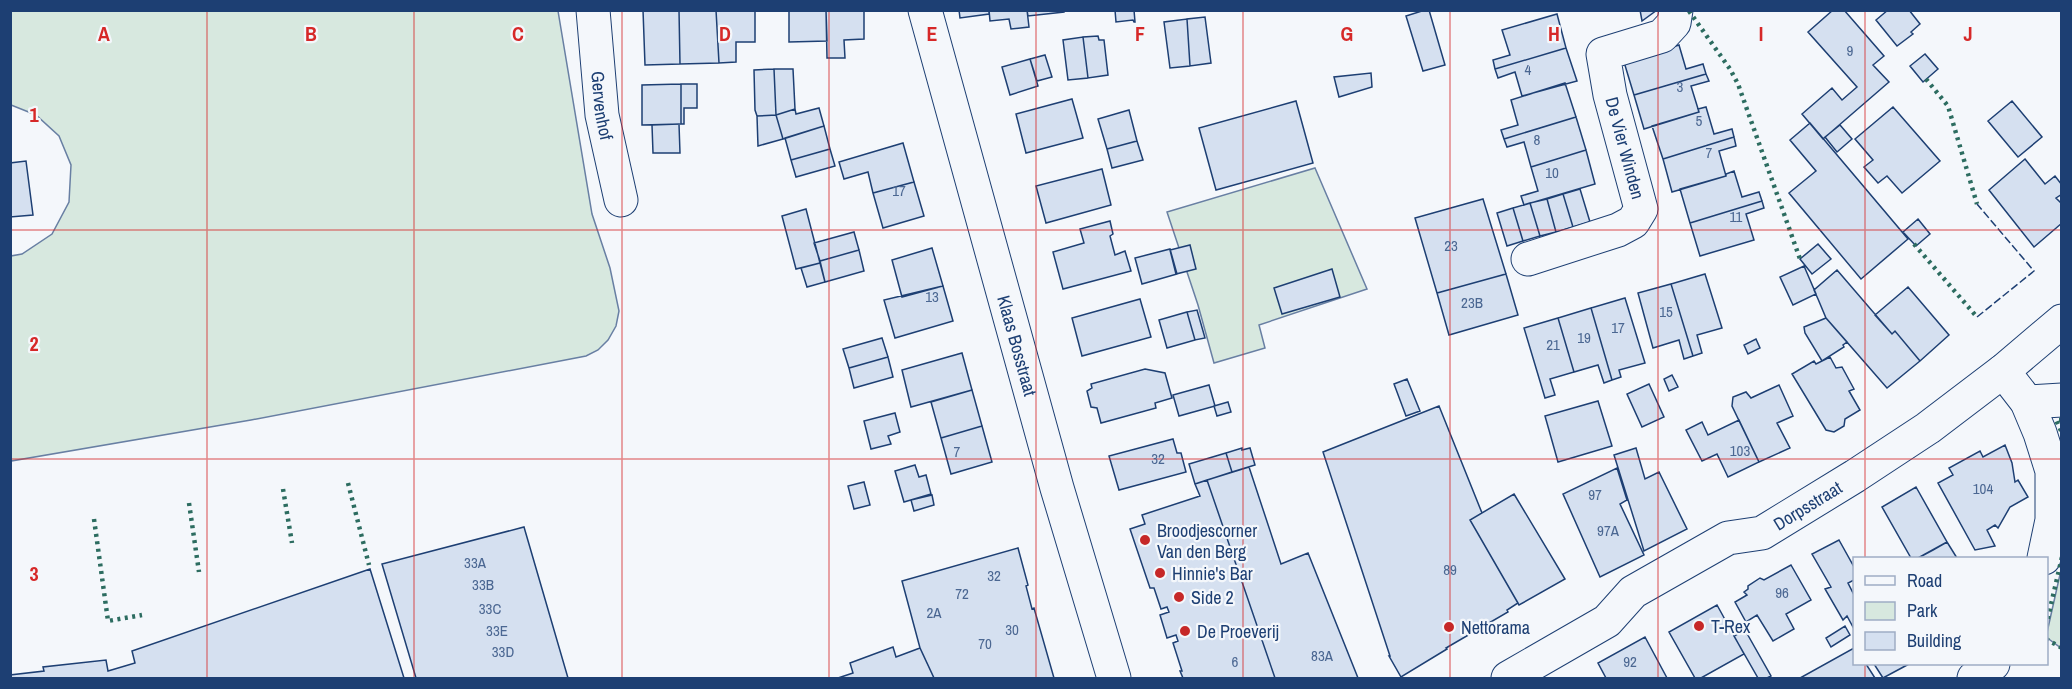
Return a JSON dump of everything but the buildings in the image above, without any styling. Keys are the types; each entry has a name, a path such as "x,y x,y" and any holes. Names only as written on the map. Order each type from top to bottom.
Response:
{"street":[{"name":"Gervenhof","path":"593,10 602,115 621,200"},
{"name":"Klaas Bosstraat","path":"925,10 1057,488 1114,678"},
{"name":"De Vier Winden","path":"1528,259 1618,230 1633,222 1641,209 1610,95 1603,54 1662,36 1674,23 1676,10"},
{"name":"Dorpsstraat","path":"1508,678 1607,621 1633,592 1728,538 1762,533 1855,476 1928,428 2003,371 2061,321"},
{"path":"2003,371 2027,402 2052,471 2052,520 2044,557"},
{"path":"2027,402 2061,400"},
{"path":"1974,678 1990,665"}],"green space":[{"path":"11,10 558,11 592,214 610,268 619,311 616,326 608,340 598,350 586,356 251,420 11,461 11,256 22,254 52,234 69,202 71,165 59,136 36,115 11,105"},
{"path":"1315,168 1367,289 1259,325 1265,348 1214,363 1198,305 1167,212"},
{"path":"2061,570 2061,648 2048,638 2048,628"}],"hedge":[{"path":"1689,11 1738,84 1800,259"},
{"path":"1926,79 1948,106 1977,204"},
{"path":"1914,244 1977,317"},
{"path":"2062,420 2056,420 2062,433"},
{"path":"348,483 369,565"},
{"path":"283,489 292,543"},
{"path":"189,503 199,572"},
{"path":"94,519 108,621 142,615"},
{"path":"2048,617 2062,557"},
{"path":"2048,640 2062,648"}],"fence":[{"path":"1977,204 2034,271 1977,317"}],"place":[{"name":"Broodjescorner Van den Berg","path":"1145,540"},
{"name":"Hinnie's Bar","path":"1160,573"},
{"name":"Side 2","path":"1179,597"},
{"name":"T-Rex","path":"1699,626"},
{"name":"Nettorama","path":"1449,627"},
{"name":"De Proeverij","path":"1185,631"}]}
